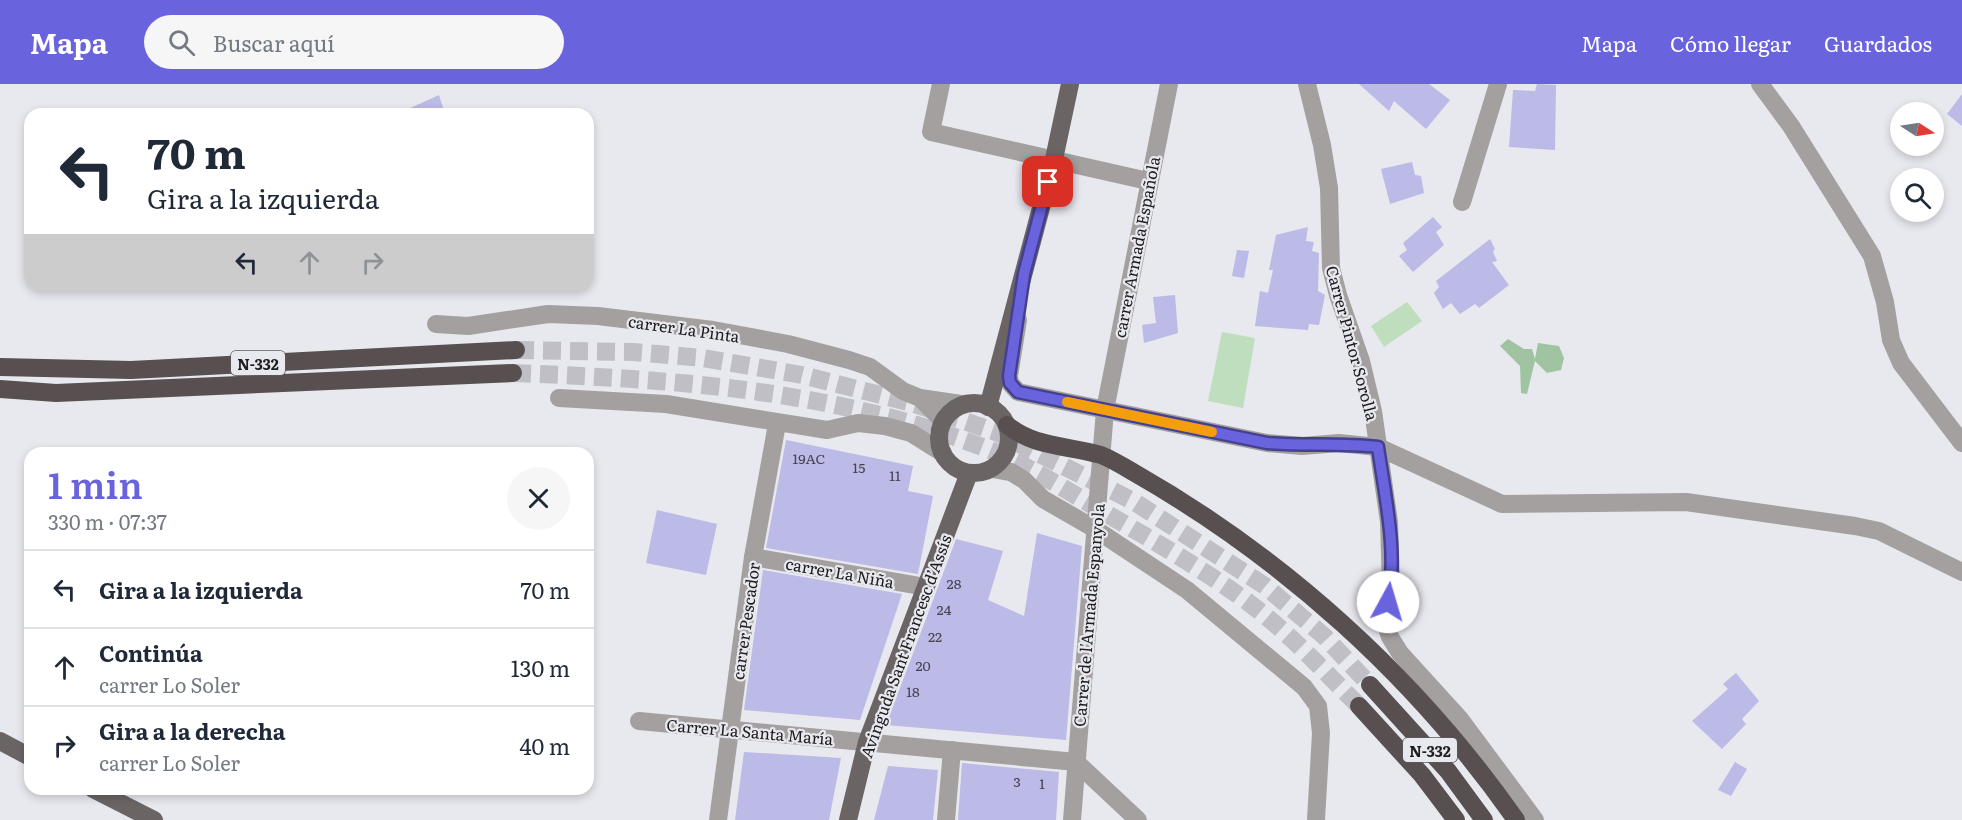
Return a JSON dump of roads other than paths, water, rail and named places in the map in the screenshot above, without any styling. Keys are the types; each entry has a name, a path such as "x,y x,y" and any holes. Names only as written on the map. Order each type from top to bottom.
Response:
{"highway":[{"name":"N-332","path":"0,367 131,370 516,350"},
{"name":"N-332","path":"0,388 56,393 468,373 513,373"},
{"path":"1007,425 1040,444 1101,455 1132,471 1281,570 1398,676 1453,737 1516,820"},
{"name":"N-332","path":"1370,685 1448,771 1484,820"},
{"name":"N-332","path":"1359,706 1422,775 1456,820"}],"main road":[{"path":"988,407 1054,159 1070,84"},
{"path":"976,403 988,407 1007,425 1009,443 1004,457 993,469 982,473 969,473 951,465 939,442 943,421 952,408 961,404 976,403"},
{"name":"Avinguda Sant Francesc d’Assís","path":"848,820 867,742 969,473"},
{"path":"0,741 24,754"},
{"path":"105,795 154,820"}],"street":[{"path":"940,84 931,132 1148,182"},
{"name":"carrer Armada Española","path":"1105,410 1169,84"},
{"name":"Carrer Pintor Sorolla","path":"1307,84 1322,146 1329,188 1331,268 1361,361 1373,411 1389,522 1391,586 1384,619 1390,637 1412,666 1460,719 1535,820"},
{"path":"1462,202 1498,84"},
{"path":"1760,84 1791,126 1872,256 1885,302 1891,340 1901,363 1962,443"},
{"path":"1024,274 1010,383 1018,392 1267,443 1302,446 1339,443 1378,447 1502,504 1686,502 1855,526 1879,531 1962,572"},
{"name":"carrer La Pinta","path":"436,324 468,326 548,314 598,316 713,330 788,344 849,360 870,367 903,392 920,398 961,404"},
{"path":"559,398 666,404 733,413 777,424 827,430 858,423 885,426 911,433 943,453"},
{"name":"carrer La Pinta","path":"920,398 943,421"},
{"name":"Carrer de l'Armada Espanyola","path":"1072,820 1105,410"},
{"name":"carrer Pescador","path":"718,820 753,557 777,424"},
{"path":"993,469 1011,472 1024,480 1042,498 1095,529 1187,590 1304,687 1318,706 1321,733 1316,820"},
{"name":"carrer La Niña","path":"753,557 926,587"},
{"name":"Carrer La Santa María","path":"639,721 1076,762"},
{"path":"946,820 952,750"},
{"path":"1076,762 1138,820"}],"tunnel":[{"path":"516,350 633,352 703,358 802,375 912,403 996,432 1133,501 1265,586 1324,636 1370,685"},
{"path":"513,373 693,384 811,400 928,428 985,448 1056,484 1234,592 1281,629 1359,706"}]}
